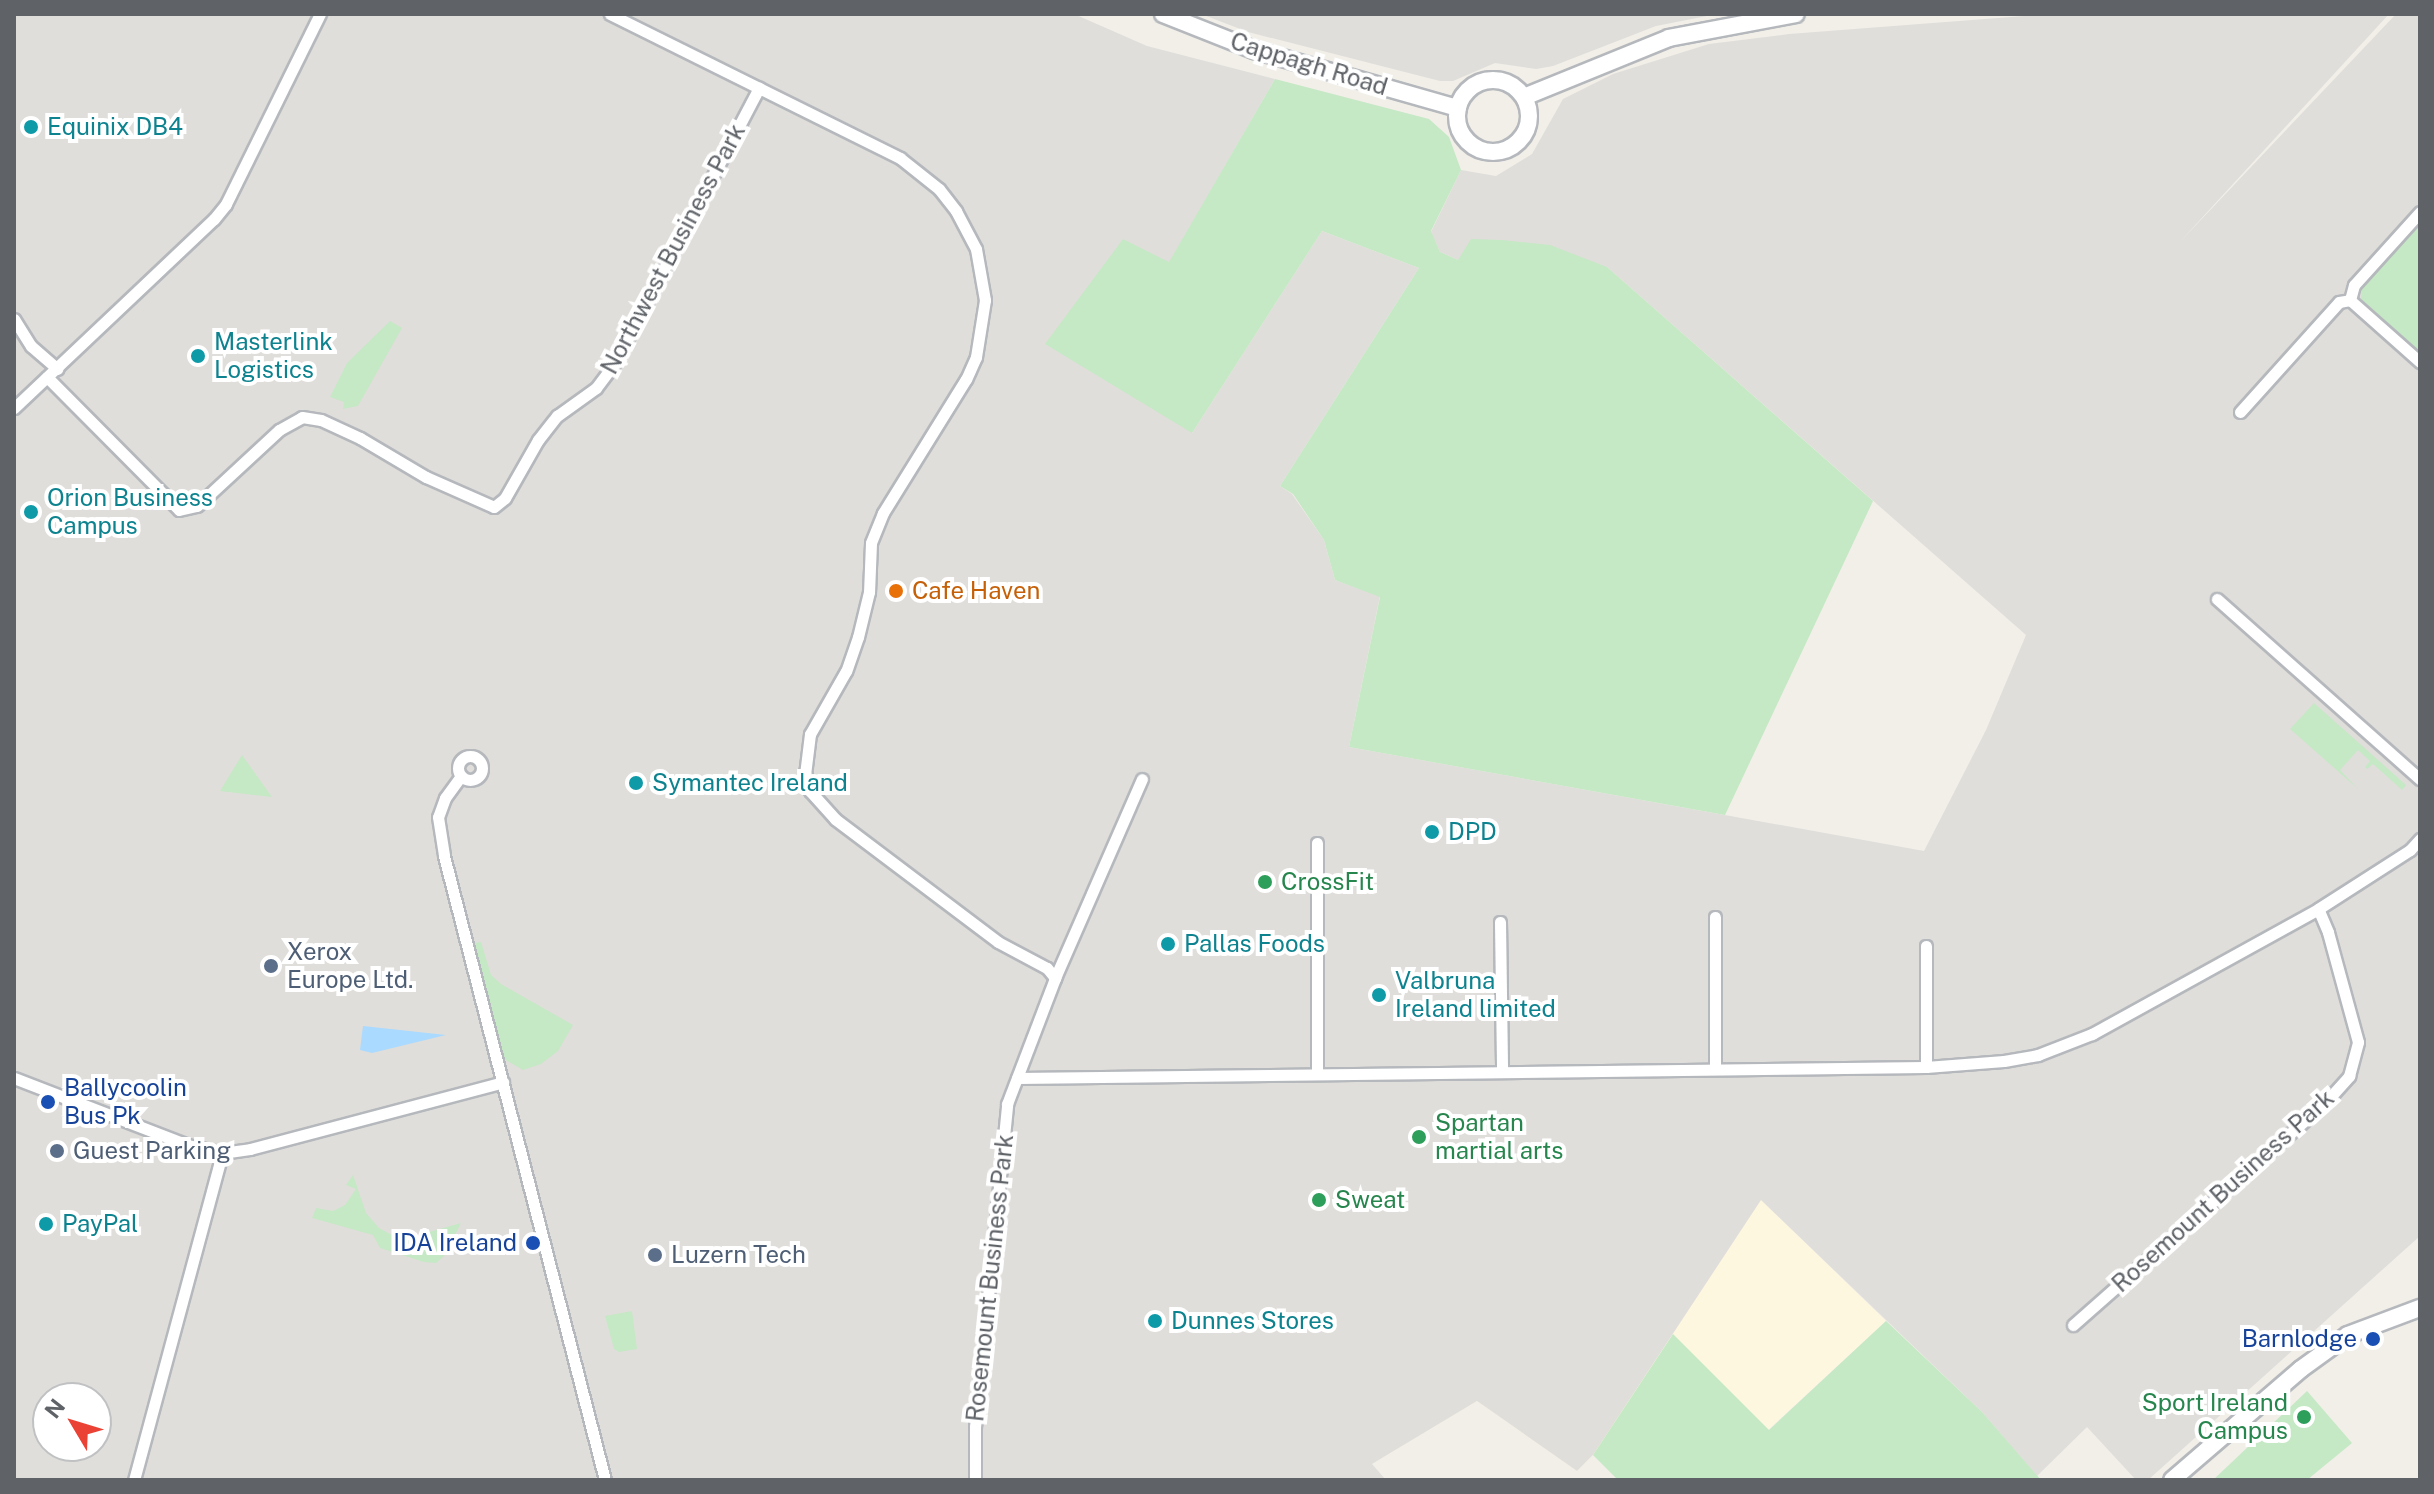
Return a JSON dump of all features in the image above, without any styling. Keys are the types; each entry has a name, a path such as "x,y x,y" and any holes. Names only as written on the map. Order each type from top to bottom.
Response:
{"street":[{"path":"14,408 183,250 226,204 320,14"},
{"path":"610,14 900,158 939,189 956,211 976,249 985,300 976,357 966,379 883,513 871,543 869,592 858,637 846,671 810,734 805,754 810,791 835,819 998,942 1047,968 1055,978"},
{"name":"Cappagh Road","path":"1163,14 1254,50 1458,108"},
{"path":"1524,97 1669,38 1796,14"},
{"path":"1482,82 1506,82 1524,97 1529,124 1524,135 1505,150 1483,150 1473,145 1459,128 1458,108 1470,88 1482,82"},
{"name":"Northwest Business Park","path":"47,377 179,510 197,506 279,430 302,417 321,420 347,432 426,477 494,507 505,498 538,440 557,416 596,388 614,364 759,88"},
{"path":"2350,300 2354,285 2420,212"},
{"path":"2350,300 2420,362"},
{"path":"2240,412 2339,302 2350,300"},
{"path":"14,319 31,346 57,369"},
{"path":"2217,599 2420,779"},
{"path":"461,776 445,798 438,829 605,1480"},
{"name":"Rosemount Business Park","path":"975,1480 975,1427 1007,1104 1055,978 1142,779"},
{"path":"1017,1078 1926,1067 2004,1061 2062,1047 2092,1034 2318,909 2410,850 2420,839"},
{"path":"1317,843 1317,1074"},
{"name":"Rosemount Business Park","path":"2073,1325 2313,1114 2349,1076 2358,1042 2328,932 2318,909"},
{"path":"1715,917 1715,1068"},
{"path":"1500,922 1502,1070"},
{"path":"1926,946 1926,1067"},
{"path":"14,1078 188,1145 222,1153 250,1149 503,1082"},
{"path":"134,1480 222,1153"},
{"path":"2172,1480 2301,1369 2348,1335 2420,1308"}],"shaded area":[{"path":"14,14 1074,14 1147,46 1275,79 1169,263 1192,433 1322,231 1419,268 1280,486 1292,494 1324,540 1335,580 1380,596 1349,747 1924,851 1986,730 2026,635 1607,267 1458,260 1440,252 1431,232 1461,170 1496,176 1532,154 1563,99 1613,74 1709,44 1789,34 2050,14 2389,14 2178,244 2396,14 2420,14 2420,1236 2148,1480 2136,1480 2087,1427 2037,1476 1982,1412 1761,1200 1593,1455 1577,1471 1477,1401 1372,1464 1386,1480 14,1480"},
{"path":"1201,14 1717,14 1656,26 1553,66 1536,69 1495,63 1453,81 1440,81 1248,32"},
{"path":"1761,1200 1886,1321 1768,1430 1593,1455 1577,1471 1477,1401 1372,1464"}],"green space":[{"path":"1275,79 1429,119 1449,137 1461,170 1431,231 1440,252 1458,260 1471,239 1502,240 1550,245 1607,267 1873,501 1725,815 1349,747 1380,597 1335,580 1324,540 1293,494 1280,486 1419,268 1322,231 1192,433 1045,344 1123,239 1169,262"},
{"path":"2418,222 2420,353 2361,299 2362,285"},
{"path":"390,321 402,328 358,406 343,409 344,402 330,397 347,363"},
{"path":"2314,703 2406,785 2402,790 2373,764 2367,769 2365,767 2370,761 2358,750 2340,770 2358,789 2290,729"},
{"path":"242,755 272,797 220,791"},
{"path":"481,942 491,975 501,984 573,1025 558,1051 541,1064 523,1070 504,1059 474,943"},
{"path":"353,1175 366,1213 379,1228 401,1240 461,1223 444,1256 436,1263 424,1262 380,1248 373,1235 312,1218 316,1208 333,1211 345,1205 356,1189 346,1185"},
{"path":"632,1311 637,1349 619,1352 614,1349 605,1316"},
{"path":"1886,1321 1982,1412 2041,1480 1618,1480 1593,1455 1673,1334 1769,1430"},
{"name":"Sport Ireland Campus","path":"2307,1391 2352,1443 2307,1480 2213,1480"}],"water":[{"path":"363,1026 446,1035 372,1053 360,1050"}],"place":[{"name":"Equinix DB4","path":"31,127"},
{"name":"Masterlink Logistics","path":"198,356"},
{"name":"Orion Business Campus","path":"31,512"},
{"name":"Cafe Haven","path":"896,591"},
{"name":"Symantec Ireland","path":"636,783"},
{"name":"DPD","path":"1432,832"},
{"name":"CrossFit","path":"1265,882"},
{"name":"Pallas Foods","path":"1168,944"},
{"name":"Xerox Europe Ltd.","path":"271,966"},
{"name":"Valbruna Ireland limited","path":"1379,995"},
{"name":"Ballycoolin Bus Pk","path":"48,1102"},
{"name":"Spartan martial arts","path":"1419,1137"},
{"name":"Guest Parking","path":"57,1151"},
{"name":"Sweat","path":"1319,1200"},
{"name":"PayPal","path":"46,1224"},
{"name":"IDA Ireland","path":"533,1243"},
{"name":"Luzern Tech","path":"655,1255"},
{"name":"Dunnes Stores","path":"1155,1321"},
{"name":"Barnlodge","path":"2373,1339"},
{"name":"Sport Ireland Campus","path":"2304,1417"}]}
